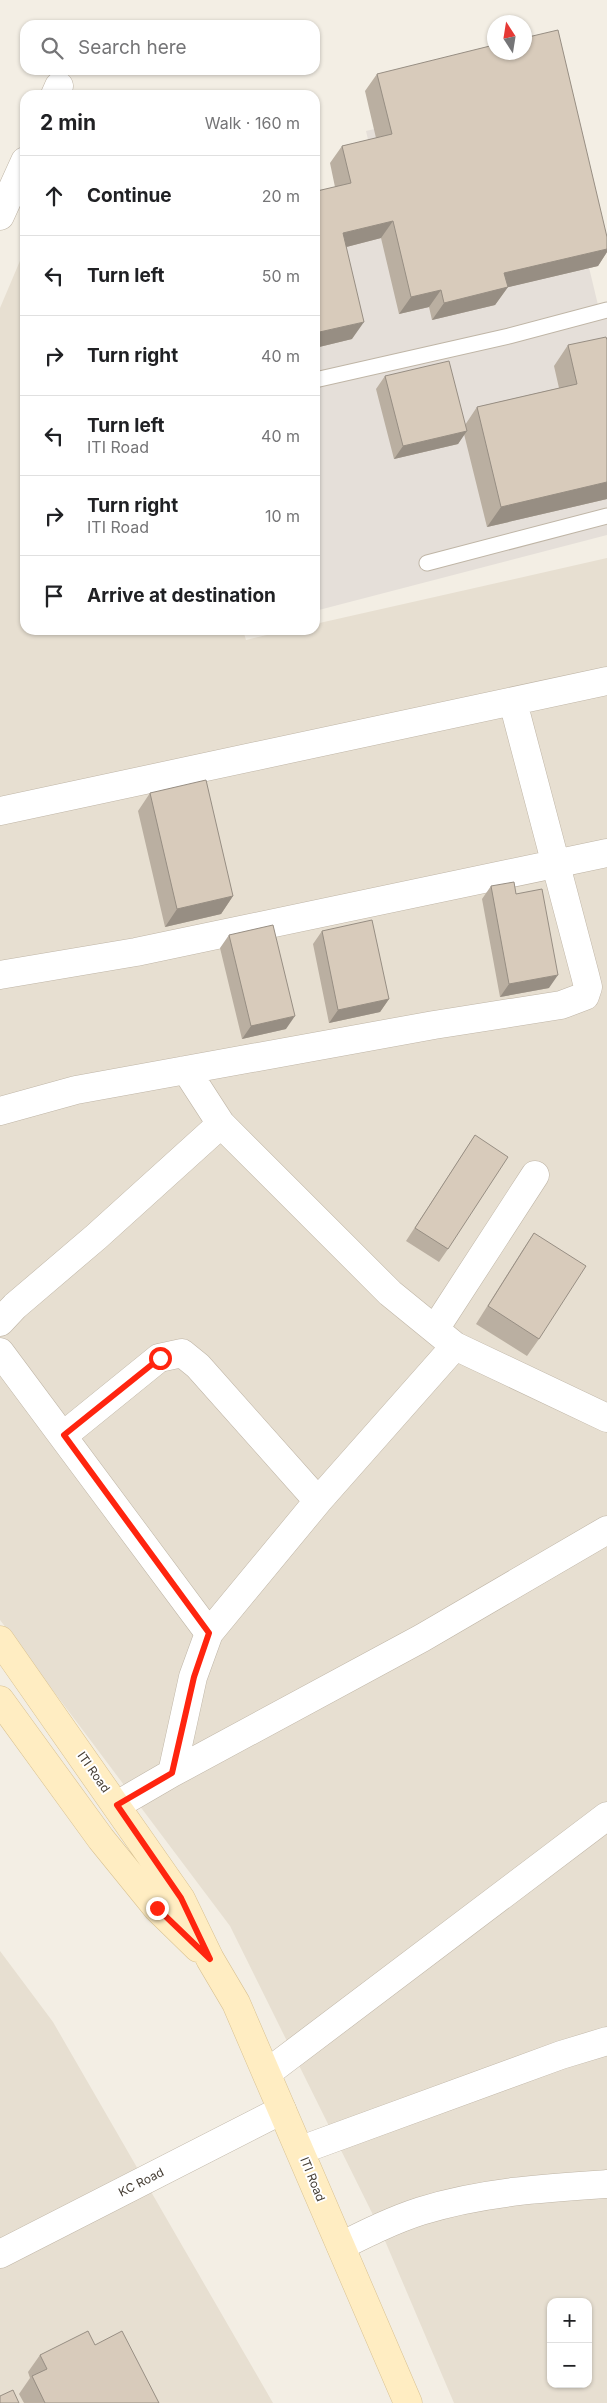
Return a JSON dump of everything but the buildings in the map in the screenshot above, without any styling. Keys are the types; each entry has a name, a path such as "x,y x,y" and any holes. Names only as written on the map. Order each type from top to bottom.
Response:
{"street":[{"path":"0,216 20,172"},
{"path":"0,811 607,681"},
{"path":"0,1111 76,1090 561,1004 585,996 588,987 513,702"},
{"path":"0,975 136,952 607,853"},
{"path":"186,1070 221,1124 390,1293 446,1337 607,1418"},
{"path":"0,1322 15,1306 221,1124"},
{"path":"172,1773 194,1677 209,1633 318,1501 446,1337 535,1175"},
{"path":"0,1352 64,1435 209,1633"},
{"path":"64,1435 160,1358 182,1353 198,1366 318,1501"},
{"path":"117,1805 172,1773 422,1638 607,1530"},
{"name":"ITI Road","path":"0,1640 181,1898 210,1959 236,2003 301,2150 408,2403"},
{"name":"ITI Road","path":"0,1700 102,1839 157,1908 210,1959"},
{"path":"267,2073 607,1816"},
{"path":"301,2150 560,2055 607,2041"},
{"name":"KC Road","path":"0,2254 282,2110"},
{"path":"340,2246 422,2211 469,2199 526,2190 607,2184"}],"lane":[{"path":"320,379 607,310"},
{"path":"427,563 607,516"}],"shaded area":[{"path":"546,88 598,305 607,303 607,535 320,610 320,205 380,191 366,131"},
{"path":"20,261 20,635 244,635 246,640 267,635 320,635 320,623 607,558 607,2403 454,2403 380,2229 230,1926 0,1620 0,308"},
{"path":"0,1951 53,2022 273,2403 0,2403"}],"route":[{"path":"157,1908 210,1959 181,1898 117,1805 172,1773 194,1677 209,1633 64,1435 160,1358"}]}
